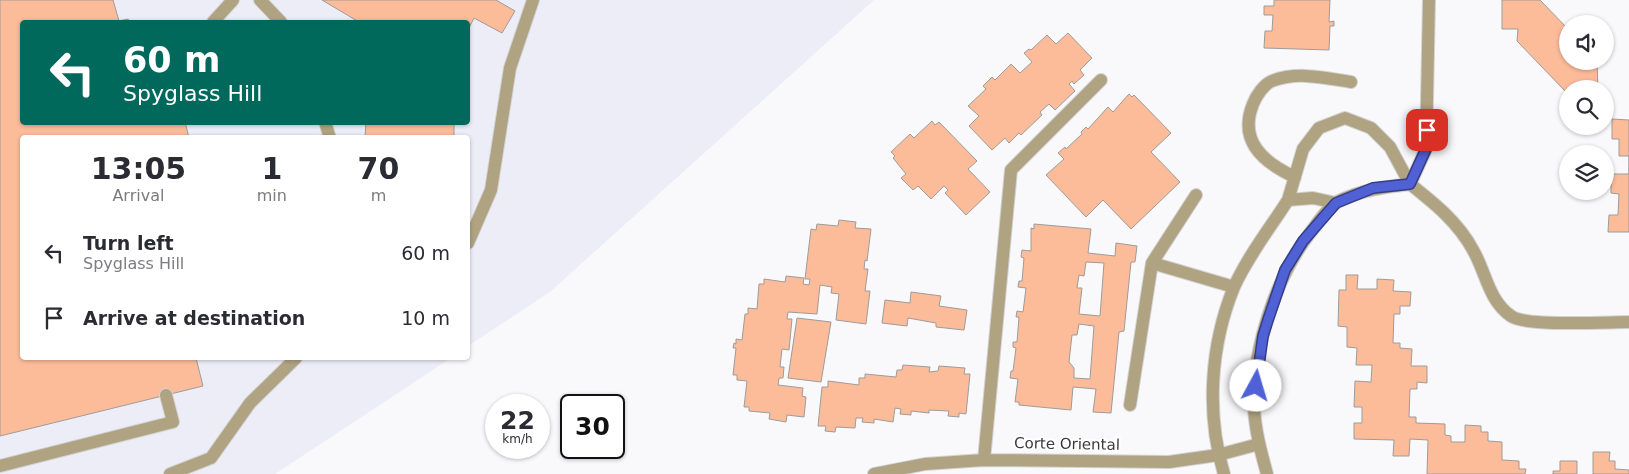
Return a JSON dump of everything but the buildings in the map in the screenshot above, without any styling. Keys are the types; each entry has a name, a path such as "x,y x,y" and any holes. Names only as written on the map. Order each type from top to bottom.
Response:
{"street":[{"path":"215,20 233,0"},
{"path":"260,0 280,20"},
{"path":"470,238 491,190 510,68 533,0"},
{"path":"1410,184 1426,149 1428,0"},
{"path":"1295,177 1272,167 1258,151 1250,136 1247,118 1255,98 1269,82 1293,74 1352,82"},
{"path":"984,460 1012,170 1102,80"},
{"path":"1224,474 1218,455 1214,427 1215,362 1222,326 1234,287 1255,250 1288,200 1303,149 1320,128 1345,118 1371,128 1390,147 1410,184 1441,209 1458,227 1474,251 1483,276 1496,301 1511,317 1533,322 1629,322"},
{"path":"1267,474 1258,444 1254,406 1257,367 1263,336 1285,270 1303,241 1336,203 1373,188 1410,184"},
{"path":"1130,405 1152,263 1196,195"},
{"path":"1288,200 1313,198 1336,203"},
{"path":"1152,263 1234,287"},
{"path":"170,474 211,458 250,404 294,360"},
{"path":"0,466 173,422 166,395"},
{"name":"Corte Oriental","path":"874,474 925,464 984,460 1169,462 1218,455 1258,444"}],"shaded area":[{"path":"0,0 874,0 550,292 470,345 470,135 20,135 20,360 448,360 275,474 0,474"}],"route":[{"path":"1256,386 1257,367 1268,320 1285,270 1303,241 1336,203 1373,188 1410,184 1426,149 1427,130"}]}
